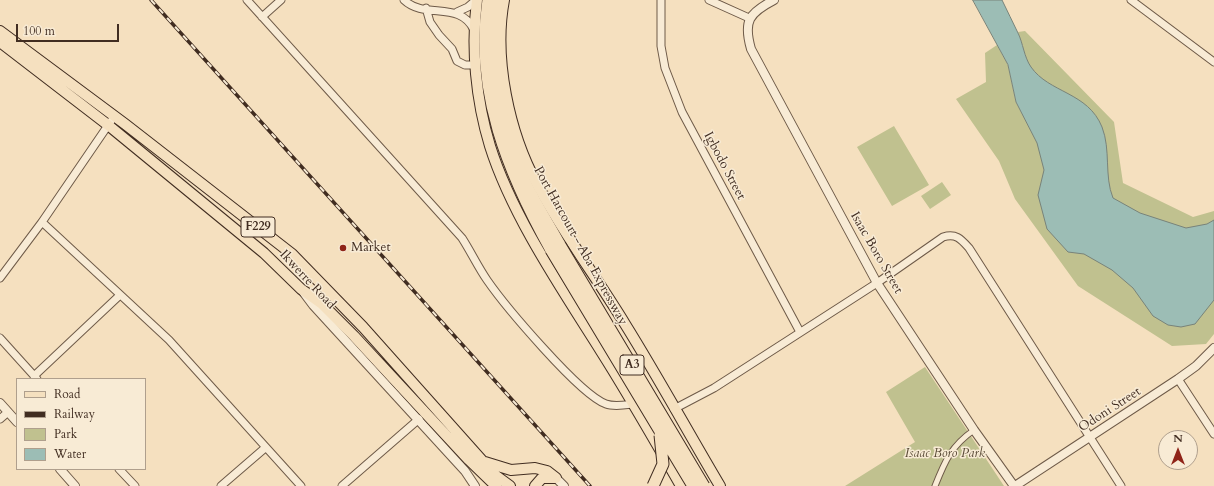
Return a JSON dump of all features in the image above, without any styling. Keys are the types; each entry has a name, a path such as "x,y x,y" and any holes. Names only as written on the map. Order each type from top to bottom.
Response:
{"highway":[{"name":"Port Harcourt - Aba Expressway","path":"488,0 484,34 487,74 498,133 506,159 526,203 556,247 704,486"},
{"name":"Port Harcourt - Aba Expressway","path":"497,0 494,47 498,98 508,138 527,186 556,247 693,486"},
{"path":"653,486 663,464 663,451 658,425"}],"main road":[{"path":"476,0 474,30 476,65 484,124 491,148 516,206 534,242 633,404 681,486"},
{"path":"504,0 502,30 503,77 506,93 523,152 536,183 626,325 720,486"},
{"name":"Ikwerre Road","path":"0,31 115,116 292,254 363,327 482,460"},
{"name":"Ikwerre Road","path":"0,42 108,125 264,253 302,289"},
{"name":"F229","path":"302,289 322,304 354,336 469,460 496,486"},
{"path":"354,336 363,327"},
{"path":"374,359 374,371"},
{"path":"645,424 674,409"},
{"path":"482,460 503,469 521,470 535,468 547,471 556,478"},
{"name":"F229","path":"482,460 495,475 510,486"},
{"path":"535,486 542,478 556,478"}],"street":[{"path":"247,0 462,238 492,286 576,381 593,398 606,404 633,404"},
{"path":"262,17 281,0"},
{"path":"404,0 411,6 457,12 466,17 474,30"},
{"path":"457,12 468,7 476,0"},
{"name":"Igbodo Street","path":"661,0 662,46 665,68 682,112 800,332"},
{"path":"709,0 749,18 755,11 774,0"},
{"path":"1131,0 1214,62"},
{"path":"426,8 430,22 439,35 452,49 457,61 465,64 476,65"},
{"name":"Isaac Boro Street","path":"749,18 747,29 751,50 877,283 974,430 1014,486"},
{"path":"0,278 42,222 115,116"},
{"path":"42,222 169,340 265,448 301,486"},
{"path":"674,409 714,388 877,283 943,237 952,234 960,238 969,248 1121,486"},
{"name":"Ikwerre Road","path":"302,289 313,305 465,471 475,486"},
{"path":"0,338 35,377 120,295"},
{"name":"Odoni Street","path":"1014,486 1178,380 1196,366 1214,348"},
{"path":"1178,380 1214,434"},
{"path":"0,403 16,421"},
{"path":"0,419 8,412"},
{"path":"342,486 419,419"},
{"path":"935,486 946,459 952,449 974,430"},
{"path":"221,486 265,448"},
{"path":"61,470 75,486"},
{"path":"120,470 135,486"},
{"path":"556,478 564,486"}],"green space":[{"path":"1025,31 1114,122 1123,183 1193,217 1214,211 1214,254 1160,265 1038,97 1018,32"},
{"path":"997,45 1008,65 1016,102 1069,202 1214,270 1214,334 1206,344 1172,346 1078,286 1015,199 999,161 956,99 986,82 985,53"},
{"path":"894,126 929,185 892,206 857,147"},
{"path":"942,182 951,195 930,209 921,196"},
{"name":"Isaac Boro Park","path":"925,367 1004,486 845,486 915,442 886,392"}],"water":[{"path":"973,0 1002,0 1020,37 1031,67 1039,76 1078,99 1096,115 1105,136 1110,190 1113,198 1140,213 1186,228 1207,224 1214,220 1214,300 1195,324 1181,327 1168,325 1153,316 1133,288 1112,270 1084,254 1068,252 1047,229 1038,195 1044,170 1037,143 1016,102 1008,65"}],"railway":[{"path":"151,0 590,486"}],"place":[{"name":"Market","path":"343,248"}]}
